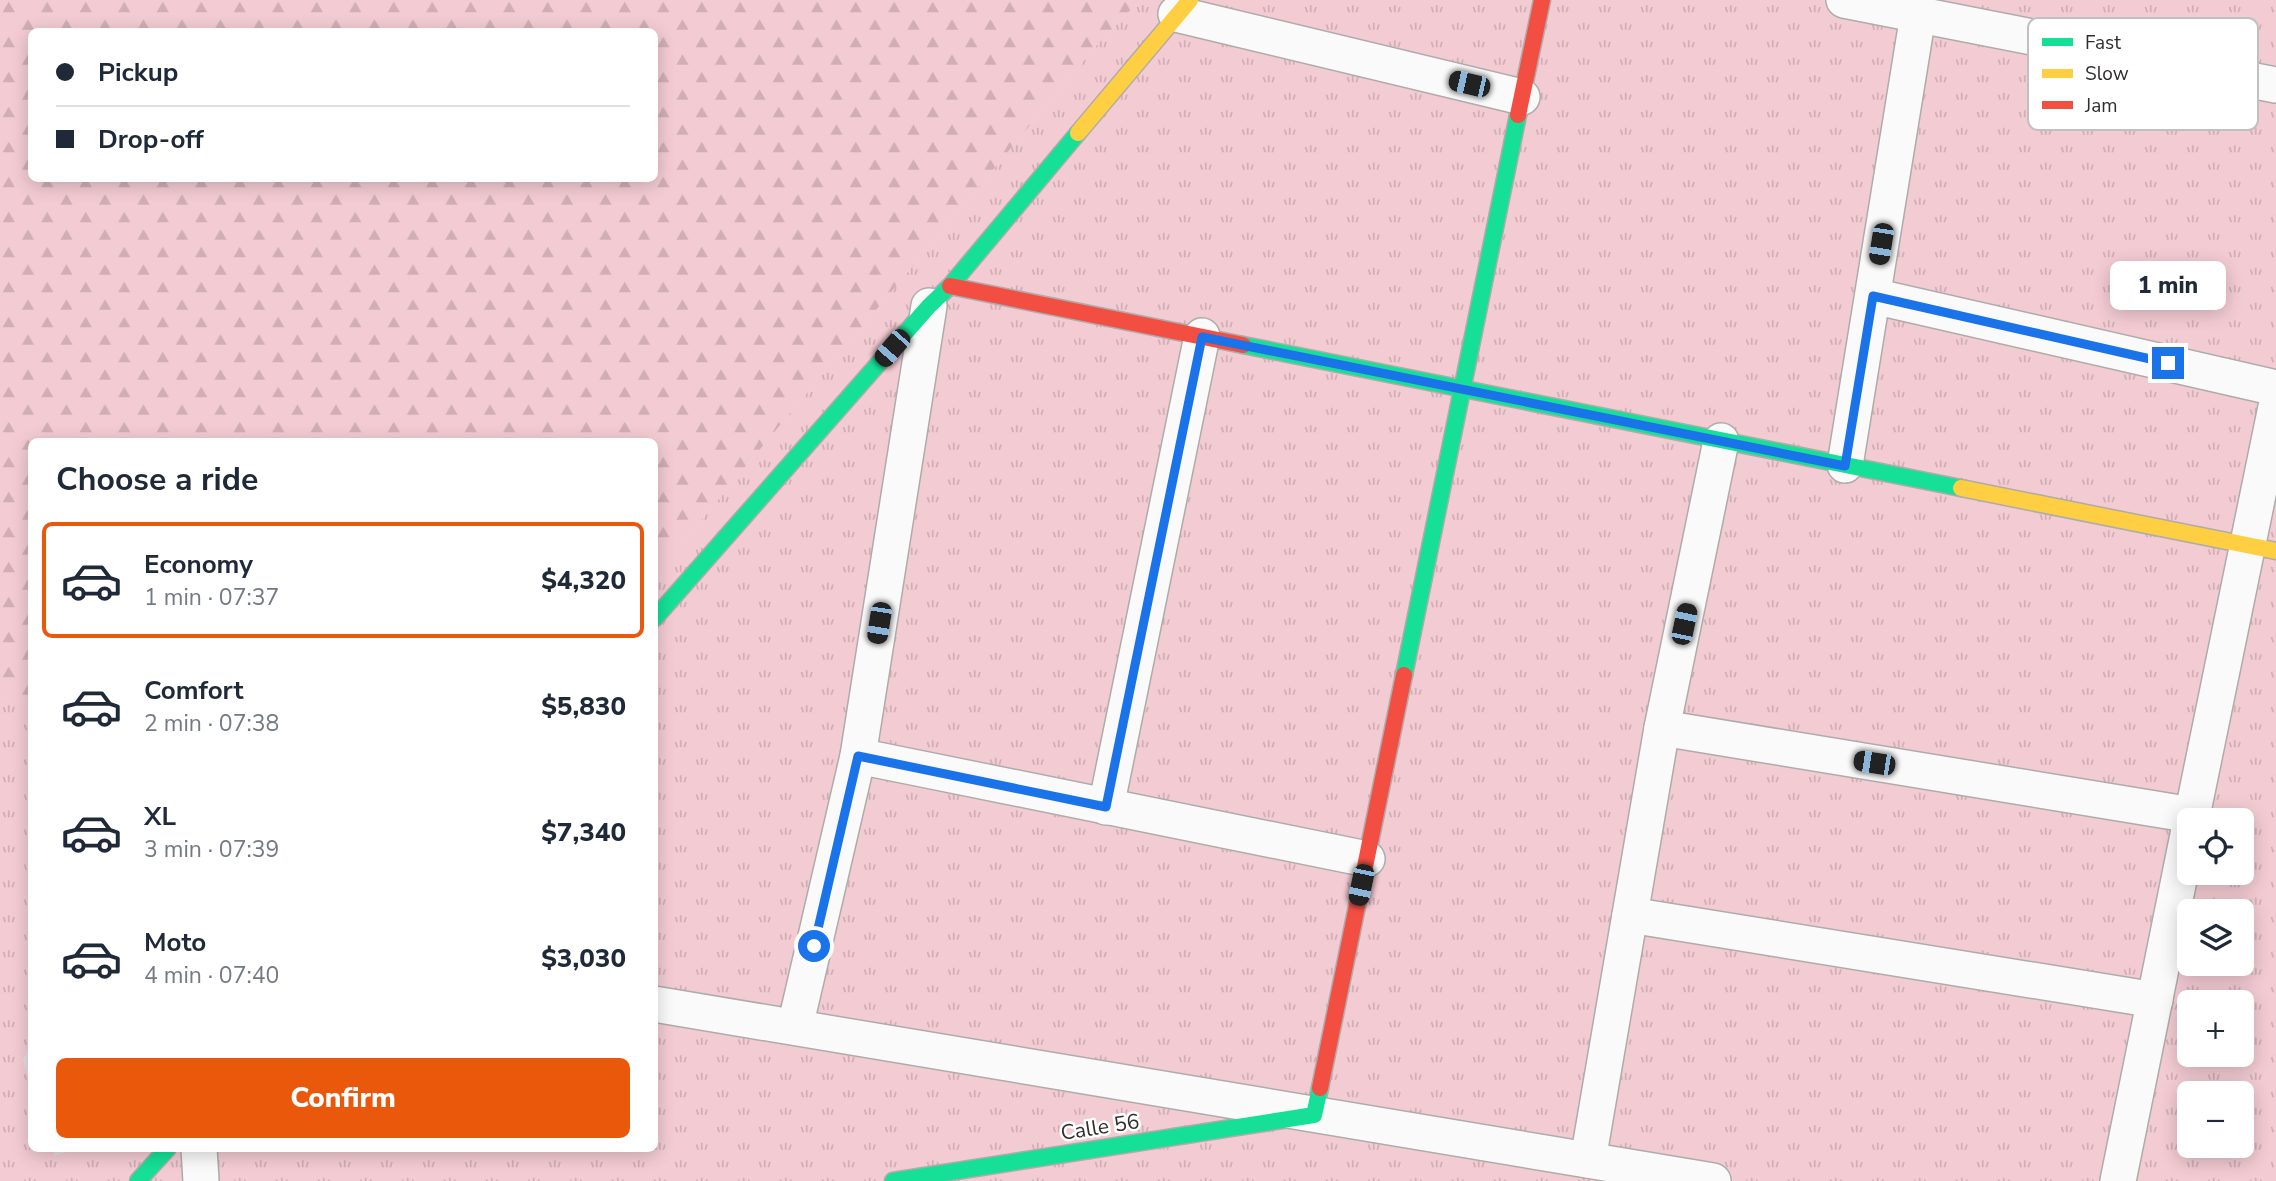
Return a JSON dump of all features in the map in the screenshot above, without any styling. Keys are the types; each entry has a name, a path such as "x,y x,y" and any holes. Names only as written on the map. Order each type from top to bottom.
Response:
{"street":[{"path":"1314,1115 1542,0"},
{"path":"1844,0 2028,37"},
{"path":"658,614 939,296 1183,7 1522,97"},
{"path":"1845,466 1918,15"},
{"path":"2258,81 2276,85"},
{"path":"939,296 1202,337 2262,548"},
{"path":"795,1027 858,756 939,296"},
{"path":"1873,296 2276,388"},
{"path":"1106,807 1202,337"},
{"path":"2195,808 2262,548 2276,407"},
{"path":"1588,1160 1662,728 1721,441"},
{"path":"1662,728 2177,820"},
{"path":"858,756 1367,859"},
{"path":"2118,1181 2178,885"},
{"path":"1630,915 2155,1000"},
{"path":"658,1005 1713,1181"},
{"name":"Calle 56","path":"893,1181 1314,1115"},
{"path":"138,1181 164,1152"},
{"path":"199,1152 201,1181"}],"green space":[{"path":"0,0 1140,0 1096,46 701,520 658,568 658,438 28,438 28,699 0,696"},
{"path":"1140,0 2276,0 2276,1181 0,1181 0,696 28,699 28,1048 23,1060 28,1077 28,1152 54,1152 55,1156 66,1152 658,1152 658,568 701,520 1096,46"}],"traffic: fast":[{"path":"1404,675 1518,115"},
{"path":"658,614 929,306 950,286 1078,133"},
{"path":"1243,345 1961,488"},
{"path":"893,1181 1314,1115 1320,1088"},
{"path":"138,1181 164,1152"}],"traffic: slow":[{"path":"1078,133 1190,0"},
{"path":"1961,488 2276,551"}],"traffic: jam":[{"path":"1518,115 1542,0"},
{"path":"950,286 1243,345"},
{"path":"1320,1088 1404,675"}],"route":[{"path":"814,946 858,756 1106,807 1202,337 1845,466 1873,296 2168,363"}]}
